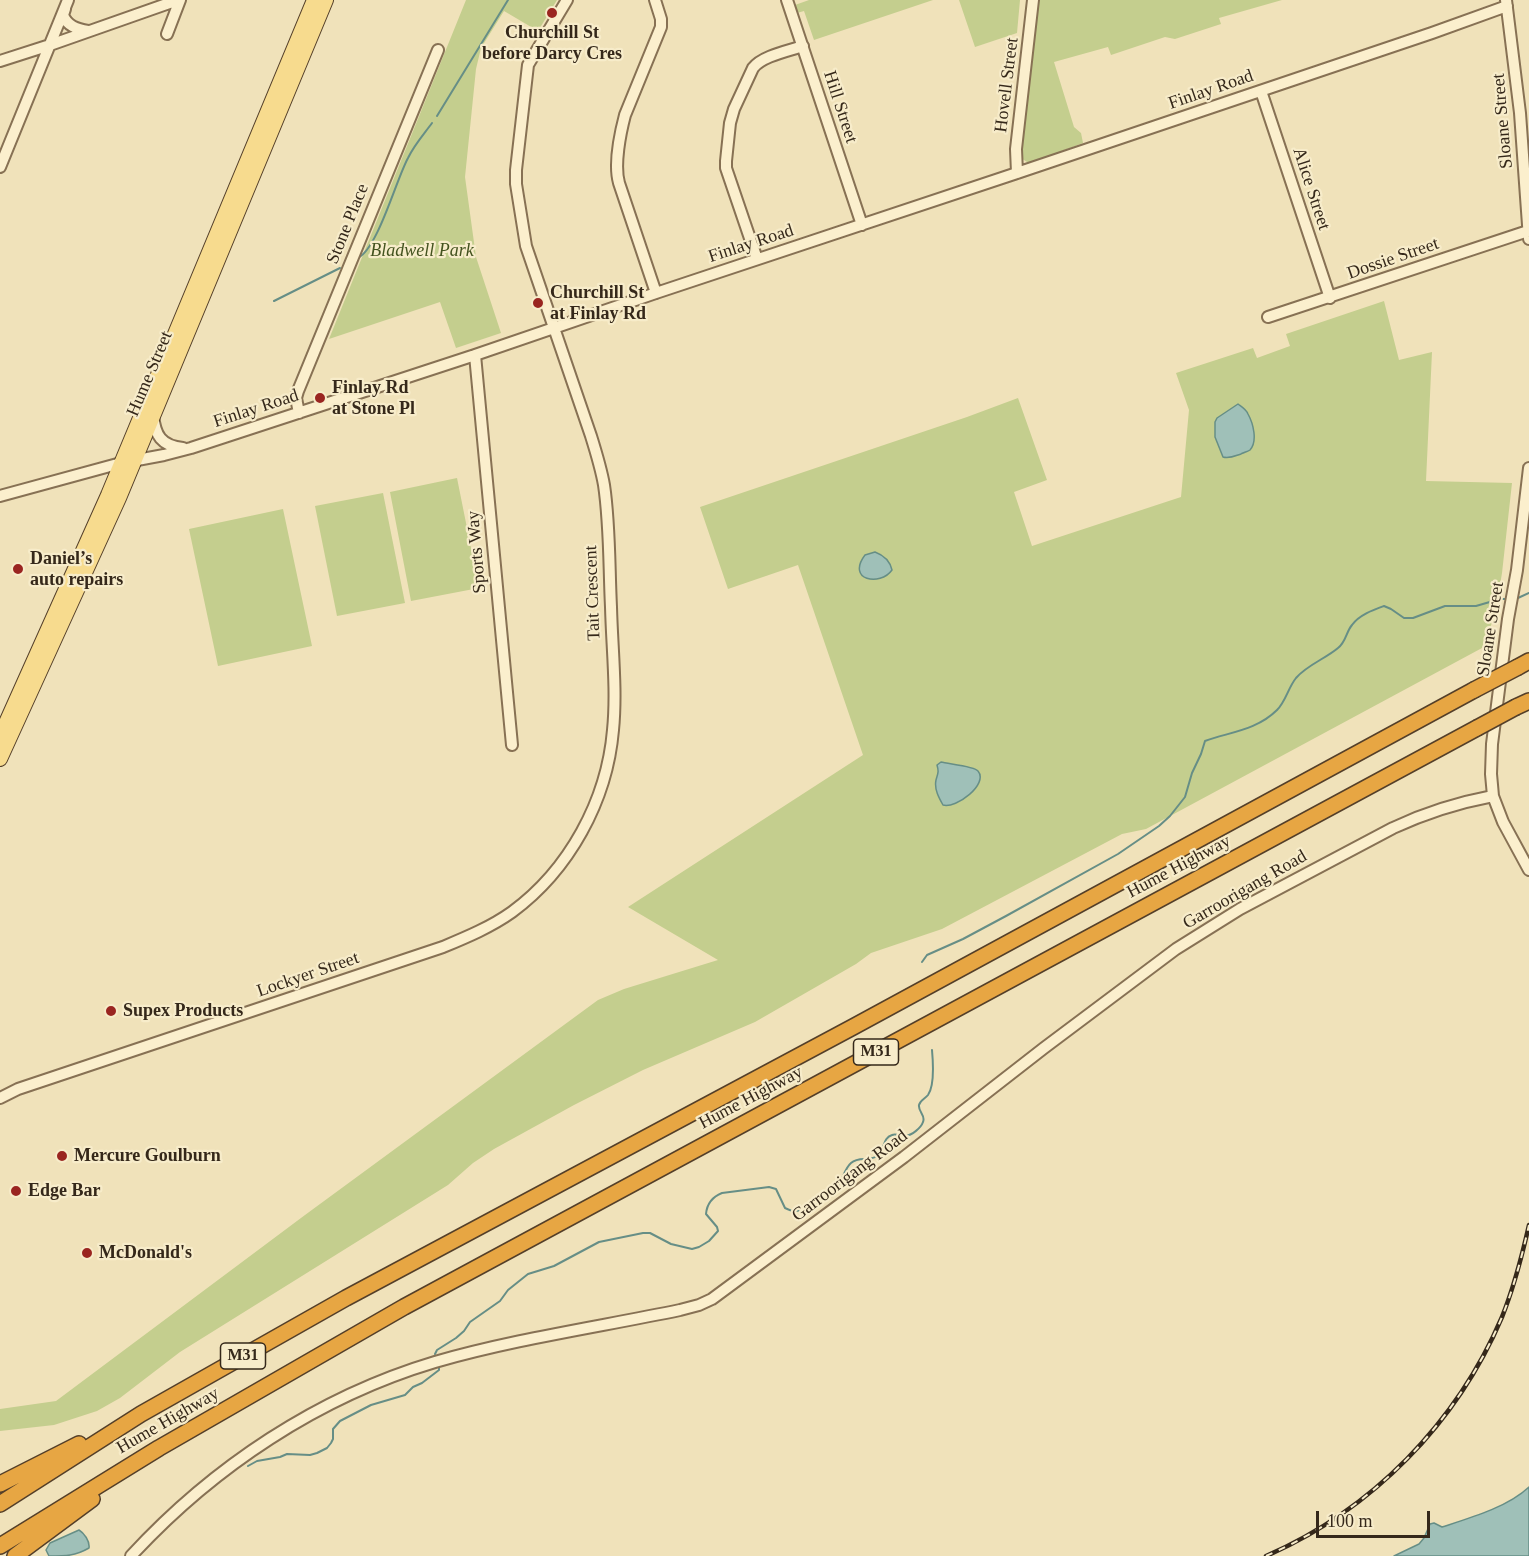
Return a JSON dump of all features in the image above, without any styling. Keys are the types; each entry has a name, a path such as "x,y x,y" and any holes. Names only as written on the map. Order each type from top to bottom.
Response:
{"highway":[{"name":"Hume Highway","path":"0,1504 141,1414 346,1298 1524,664"},
{"name":"Hume Highway","path":"0,1545 159,1448 404,1307 1523,704"},
{"path":"0,1484 141,1414"},
{"path":"15,1556 159,1448"}],"main road":[{"name":"Hume Street","path":"0,736 127,462 314,0"},
{"name":"Hume Street","path":"0,759 119,498 127,462 152,415 182,347 326,0"}],"street":[{"path":"0,61 179,0"},
{"path":"167,34 179,0"},
{"name":"Tait Crescent","path":"567,0 528,65 516,184 526,246 591,436 604,486 607,516 614,691 613,730 604,777 583,830 568,855"},
{"path":"655,0 661,27 625,115 617,169 619,183 656,293"},
{"name":"Hill Street","path":"787,0 862,225"},
{"name":"Hovell Street","path":"1017,173 1016,149 1033,0"},
{"path":"67,2 63,15 65,19 73,27 88,31"},
{"path":"0,167 67,2"},
{"name":"Finlay Road","path":"0,496 127,462 191,448 475,355 1432,33 1506,3"},
{"name":"Sloane Street","path":"1506,3 1520,113 1528,235"},
{"path":"757,259 726,168 730,123 734,109 756,63 803,46"},
{"name":"Stone Place","path":"299,412 296,398 298,391 438,50"},
{"name":"Alice Street","path":"1261,90 1330,297"},
{"name":"Dossie Street","path":"1268,317 1528,235"},
{"name":"Sports Way","path":"475,355 513,745"},
{"path":"152,415 161,439 172,447 191,448"},
{"name":"Sloane Street","path":"1493,796 1492,744 1529,468"},
{"path":"1493,796 1503,822 1529,870"},
{"name":"Garroorigang Road","path":"131,1556 192,1496 237,1461 298,1422 356,1392 408,1371 461,1355 690,1308 712,1299 894,1164 1152,966 1200,933 1240,909 1419,816 1451,805 1493,796"},
{"name":"Lockyer Street","path":"0,1098 18,1089 468,937 512,912 548,879 568,855"}],"green space":[{"name":"Bladwell Park","path":"466,0 557,0 538,31 504,11 481,48 476,69 465,177 476,257 501,333 456,348 440,302 329,339"},
{"path":"809,0 933,0 814,40 804,11 797,13 795,5"},
{"path":"959,0 1020,0 1017,33 975,47"},
{"path":"1038,0 1282,0 1219,18 1221,24 1175,39 1165,37 1111,55 1108,47 1054,62 1074,127 1081,133 1083,143 1033,162 1027,162 1021,158 1019,143"},
{"path":"1384,301 1399,360 1432,352 1426,481 1512,483 1495,615 1482,648 1146,829 1122,834 942,929 871,953 755,1022 643,1070 494,1149 473,1163 448,1185 180,1352 120,1398 97,1411 54,1425 0,1431 0,1409 56,1401 598,1000 624,989 718,960 628,907 863,755 798,565 728,589 700,507 1018,398 1047,480 1014,492 1032,546 1181,497 1189,410 1176,373 1253,348 1257,358 1290,346 1286,334"},
{"path":"457,478 479,588 411,601 390,492"},
{"path":"383,493 405,603 337,616 315,506"},
{"path":"283,509 312,646 218,666 189,529"}],"water":[{"path":"1238,404 1250,418 1254,442 1249,450 1232,457 1223,457 1215,437 1215,422 1217,418"},
{"path":"875,552 886,559 892,570 880,578 867,578 862,575 860,564 865,555"},
{"path":"941,762 976,769 980,776 979,782 970,794 949,805 943,805 936,787 937,765"},
{"path":"1529,1487 1529,1556 1394,1556 1419,1544 1430,1524 1434,1523 1442,1527 1476,1516 1500,1506"},
{"path":"79,1530 89,1543 89,1548 70,1555 49,1556 46,1550 50,1543"}],"waterway":[{"path":"437,116 508,0"},
{"path":"358,258 373,241 403,168 416,144 432,123"},
{"path":"274,301 340,268"},
{"path":"1518,598 1529,593"},
{"path":"922,962 927,955 963,939 1118,854 1159,826 1185,797 1205,741 1243,730 1269,717 1285,699 1296,678 1305,669 1341,646 1350,628 1362,616 1384,606 1404,618 1413,618 1445,606 1476,606 1505,599"},
{"path":"435,1354 437,1350 464,1331 470,1322 500,1301 508,1290 528,1274 554,1266 599,1242 650,1233 671,1244 692,1249 699,1247 709,1241 718,1231 706,1214 711,1201 722,1193 769,1187 776,1189 785,1208 790,1210 799,1211 817,1203 837,1187 851,1163 874,1158 880,1154 889,1137 908,1135 920,1127 924,1120 919,1105 928,1095 932,1085 932,1050"},
{"path":"248,1466 257,1461 287,1454 310,1455 327,1448 333,1439 333,1429 340,1421 371,1405 405,1395 439,1368"}],"railway":[{"path":"1266,1556 1305,1537 1341,1514 1407,1459 1436,1427 1461,1393 1502,1317 1529,1225"}],"place":[{"name":"Churchill St before Darcy Cres","path":"552,13"},
{"name":"Churchill St at Finlay Rd","path":"538,303"},
{"name":"Finlay Rd at Stone Pl","path":"320,398"},
{"name":"Daniel’s auto repairs","path":"18,569"},
{"name":"Supex Products","path":"111,1011"},
{"name":"Mercure Goulburn","path":"62,1156"},
{"name":"Edge Bar","path":"16,1191"},
{"name":"McDonald's","path":"87,1253"}]}
